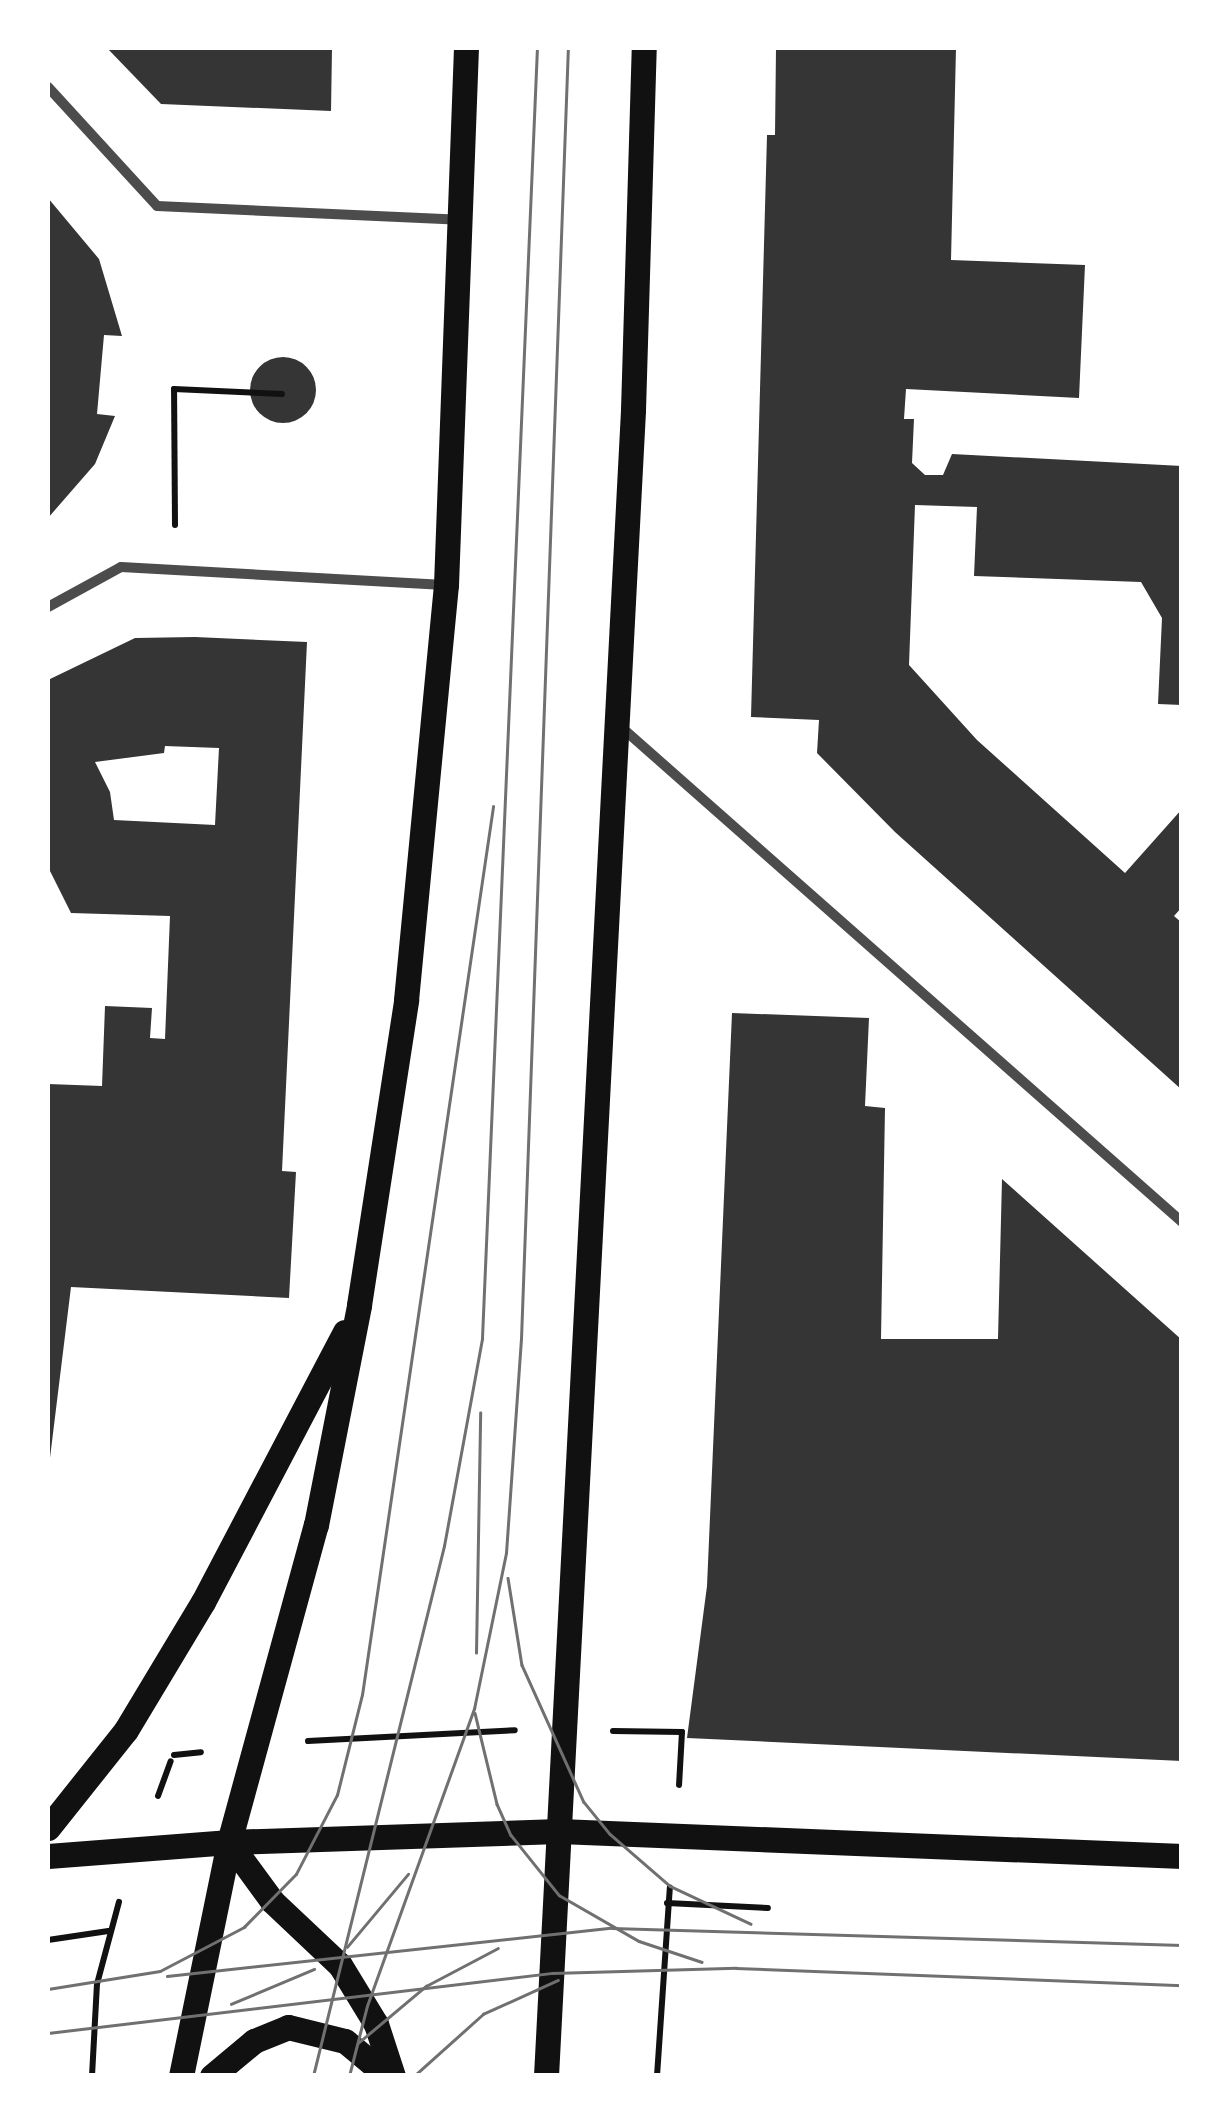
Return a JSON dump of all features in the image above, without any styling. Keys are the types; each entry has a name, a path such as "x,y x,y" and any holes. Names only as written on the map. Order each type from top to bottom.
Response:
{"main road":[{"path":"181,2076 229,1842 260,1744 316,1525 359,1305 406,1000 446,585 466,48"},
{"path":"546,2076 615,722 644,48"},
{"path":"48,1828 126,1730 204,1602 359,1305"},
{"path":"48,1856 229,1842 559,1831 1182,1856"},
{"path":"229,1842 272,1900 340,1966 376,2024 390,2076"},
{"path":"212,2076 254,2041 288,2028 345,2041 390,2076"}],"street":[{"path":"48,88 157,206 462,220"},
{"path":"48,607 121,567 446,585"},
{"path":"615,722 1182,1222"}],"path":[{"path":"175,570 174,389 282,394"},
{"path":"126,1730 173,1755 260,1744 565,1730 682,1732 657,2076"},
{"path":"667,1903 768,1908"},
{"path":"48,1940 108,1931 97,1984 92,2076"}],"building":[{"path":"107,48 332,48 331,111 161,104"},
{"path":"776,48 956,48 951,260 1085,265 1079,398 906,389 904,419 914,419 912,463 925,475 943,475 952,454 1182,466 1182,705 1158,704 1162,618 1141,582 974,576 977,507 915,505 909,665 977,740 1125,873 1182,809 1182,907 1174,916 1182,923 1182,1090 895,832 817,753 819,720 751,717 767,135 775,135"},
{"path":"48,198 99,259 122,336 104,335 97,414 115,416 95,464 48,518"},
{"path":"283,357 296,359 306,367 314,377 314,403 306,413 296,421 283,423 270,421 260,413 252,403 250,390 252,377 260,367 270,359"},
{"path":"135,638 307,642 282,1171 296,1172 289,1298 71,1287 48,1474 48,1084 102,1086 105,1006 152,1008 150,1038 165,1039 170,916 71,913 48,867 48,680","holes":["165,746 219,748 215,825 114,820 110,792 95,762 164,753"]},
{"path":"732,1013 869,1018 865,1106 885,1108 881,1339 998,1339 1002,1179 1182,1340 1182,1761 687,1738 707,1586"}],"tram line":[{"path":"313,2076 444,1546 482,1338 537,48"},
{"path":"349,2076 367,2006 474,1709 506,1553 521,1339 568,48"},
{"path":"48,1989 160,1971 244,1927 296,1874 337,1795 362,1695 493,807"},
{"path":"476,1653 480,1413"},
{"path":"508,1578 522,1665 584,1802 610,1834 670,1886 751,1924"},
{"path":"475,1713 497,1804 511,1835 559,1895 639,1941 702,1962"},
{"path":"347,1947 408,1874"},
{"path":"167,1976 612,1928 1182,1945"},
{"path":"358,2043 426,1986 498,1948"},
{"path":"48,2033 552,1973 736,1968 1182,1985"},
{"path":"231,2004 314,1969"},
{"path":"414,2076 483,2014 558,1980"}]}
